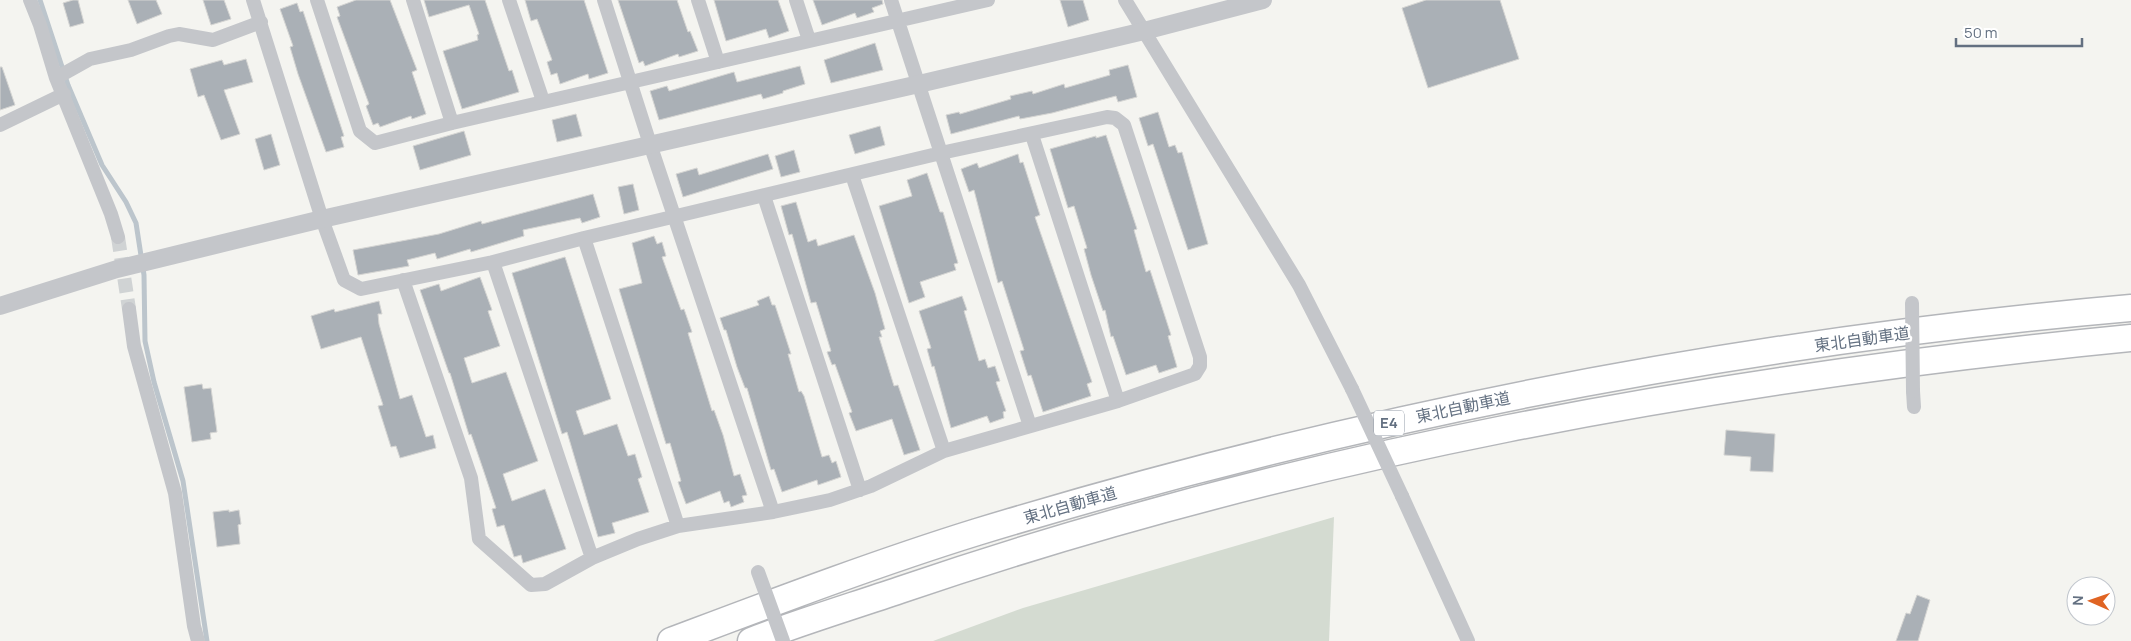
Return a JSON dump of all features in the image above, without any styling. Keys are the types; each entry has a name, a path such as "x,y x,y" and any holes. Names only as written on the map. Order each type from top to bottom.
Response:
{"highway":[{"name":"東北自動車道","path":"671,641 760,607 973,534 1201,469 1401,420 1520,395 1730,358 1984,323 2131,308"},
{"name":"東北自動車道","path":"752,641 980,563 1123,520 1216,494 1408,448 1598,410 1733,387 1996,352 2131,338"}],"street":[{"path":"30,0 40,25 56,78 64,94 118,237"},
{"path":"253,0 322,219 344,280 361,289 403,280 493,262 674,216 941,153 1102,117 1115,118 1124,125 1200,357 1200,366 1195,374 1118,400 944,451 860,490 830,500 773,512 678,526 638,539 592,558 545,584 531,585 480,541 471,478 403,280"},
{"path":"316,0 360,130 375,143 452,123 897,19 988,0"},
{"path":"413,0 452,123"},
{"path":"509,0 541,95"},
{"path":"604,0 773,512"},
{"path":"698,0 718,62"},
{"path":"796,0 810,40"},
{"path":"891,0 1030,426"},
{"path":"1124,0 1298,285 1352,390 1468,641"},
{"path":"0,306 117,269 322,219 919,84 1144,31 1263,0"},
{"path":"56,78 90,59 132,50 174,34 213,40 261,22"},
{"path":"0,125 64,94"},
{"path":"1032,134 1118,400"},
{"path":"852,175 944,451"},
{"path":"764,196 860,490"},
{"path":"584,238 678,526"},
{"path":"493,262 592,558"},
{"path":"1912,303 1914,407"},
{"path":"129,309 134,346 176,493 194,626 198,641"},
{"path":"758,572 783,641"}],"shaded area":[{"path":"1334,517 1329,641 933,641 1023,608"}],"building":[{"path":"78,0 84,23 70,27 63,3"},
{"path":"128,0 156,0 162,14 137,24"},
{"path":"203,0 224,0 231,19 211,25"},
{"path":"356,0 390,0 417,70 412,72 426,114 412,119 411,116 380,127 378,123 373,125 366,106 369,104 337,17 340,16 337,7"},
{"path":"424,0 485,0 509,71 512,70 519,92 462,109 443,51 478,40 477,35 479,34 469,5 429,17"},
{"path":"525,0 584,0 608,73 589,79 588,74 560,84 557,73 551,75 547,62 552,60 537,19 531,21"},
{"path":"618,0 677,0 688,32 690,31 698,51 679,57 678,54 645,66 643,61 639,63"},
{"path":"714,0 778,0 789,31 769,38 766,29 726,41"},
{"path":"813,0 882,0 883,4 872,8 874,12 857,18 855,13 822,25"},
{"path":"1060,0 1083,0 1089,20 1068,27"},
{"path":"1426,0 1500,0 1519,59 1428,88 1402,8"},
{"path":"297,3 300,12 303,11 344,136 341,137 344,147 326,152 298,74 290,47 293,46 280,9"},
{"path":"875,43 883,70 831,83 824,60"},
{"path":"246,59 253,82 224,90 240,134 221,140 204,95 198,97 190,69 222,60 224,65"},
{"path":"1128,65 1137,97 1118,102 1116,96 1052,113 1020,119 1019,116 951,134 946,115 959,112 960,114 1011,99 1010,96 1032,91 1033,94 1064,84 1065,88 1110,75 1109,70"},
{"path":"800,66 805,84 783,91 783,93 763,99 761,94 659,120 650,91 667,86 669,91 734,72 737,82"},
{"path":"0,67 2,67 15,105 0,110"},
{"path":"1158,112 1169,147 1175,145 1178,153 1182,152 1208,244 1188,250 1153,144 1148,146 1139,118"},
{"path":"576,114 582,136 557,142 552,120"},
{"path":"880,126 885,145 855,154 849,135"},
{"path":"464,131 471,155 420,170 413,146"},
{"path":"271,134 280,165 264,170 255,139"},
{"path":"1106,135 1137,229 1134,230 1146,272 1150,270 1171,335 1168,336 1177,367 1159,373 1156,365 1126,375 1113,336 1111,337 1105,310 1103,311 1091,275 1084,249 1087,248 1074,206 1068,208 1050,149"},
{"path":"794,150 800,172 781,177 775,156"},
{"path":"768,154 773,169 683,197 676,174 697,168 699,175"},
{"path":"1018,154 1020,163 1023,162 1040,215 1035,217 1092,382 1087,384 1091,396 1043,412 1031,375 1028,376 1020,351 1024,350 1002,281 998,283 974,190 969,192 961,169 977,163 979,168"},
{"path":"927,173 940,212 943,212 958,263 954,264 956,270 920,282 925,297 909,303 879,206 912,196 907,180"},
{"path":"633,184 639,210 624,214 618,187"},
{"path":"593,194 600,217 582,223 580,218 523,230 524,236 471,252 470,249 437,259 435,253 407,260 409,266 358,275 353,250 439,234 481,221 482,224"},
{"path":"796,202 808,242 816,239 818,246 854,235 875,293 885,329 880,331 882,337 879,337 894,386 898,385 920,450 904,455 892,419 856,431 849,413 852,412 835,364 832,365 827,352 831,351 816,302 811,303 792,234 789,235 781,206"},
{"path":"654,236 657,244 662,242 666,256 662,257 681,310 684,309 692,332 688,333 712,411 714,410 723,435 734,476 740,474 747,495 742,496 744,502 731,507 729,501 724,503 720,491 686,504 678,482 681,481 670,443 666,444 619,289 642,283 632,243"},
{"path":"565,257 611,399 576,411 584,435 617,424 628,456 635,454 642,477 638,479 649,512 612,523 615,533 598,537 567,432 562,434 512,273"},
{"path":"480,277 492,310 488,311 500,346 464,358 472,383 506,372 538,461 503,474 512,501 545,489 566,549 523,563 521,555 514,557 504,525 497,527 492,509 496,508 420,290 439,284 441,291"},
{"path":"769,296 772,305 775,305 791,354 788,354 799,392 801,391 804,396 822,457 829,455 832,463 836,461 841,477 818,485 817,480 782,492 774,469 771,470 747,388 745,388 726,330 724,330 720,318 759,305 757,301"},
{"path":"962,296 967,310 964,311 979,361 985,359 988,368 995,366 1000,381 996,382 1006,411 1003,412 1004,418 990,423 987,416 951,428 934,366 932,367 927,349 931,348 919,311"},
{"path":"379,301 382,314 378,314 379,324 400,399 412,395 426,437 433,435 436,448 400,458 396,446 391,447 378,406 383,405 361,337 321,349 311,316 334,309 335,312"},
{"path":"202,384 203,389 211,388 217,432 210,433 211,439 192,442 184,387"},
{"path":"1726,430 1775,434 1773,472 1750,471 1751,457 1724,455"},
{"path":"229,510 229,512 239,510 241,524 238,525 240,544 217,547 213,512"},
{"path":"1917,595 1930,600 1918,641 1896,641 1906,613 1910,614"}],"waterway":[{"path":"40,0 68,85 102,165 126,202 136,223 144,275 145,341 154,382 183,481 207,641"}],"tunnel":[{"path":"118,237 129,309"}]}
